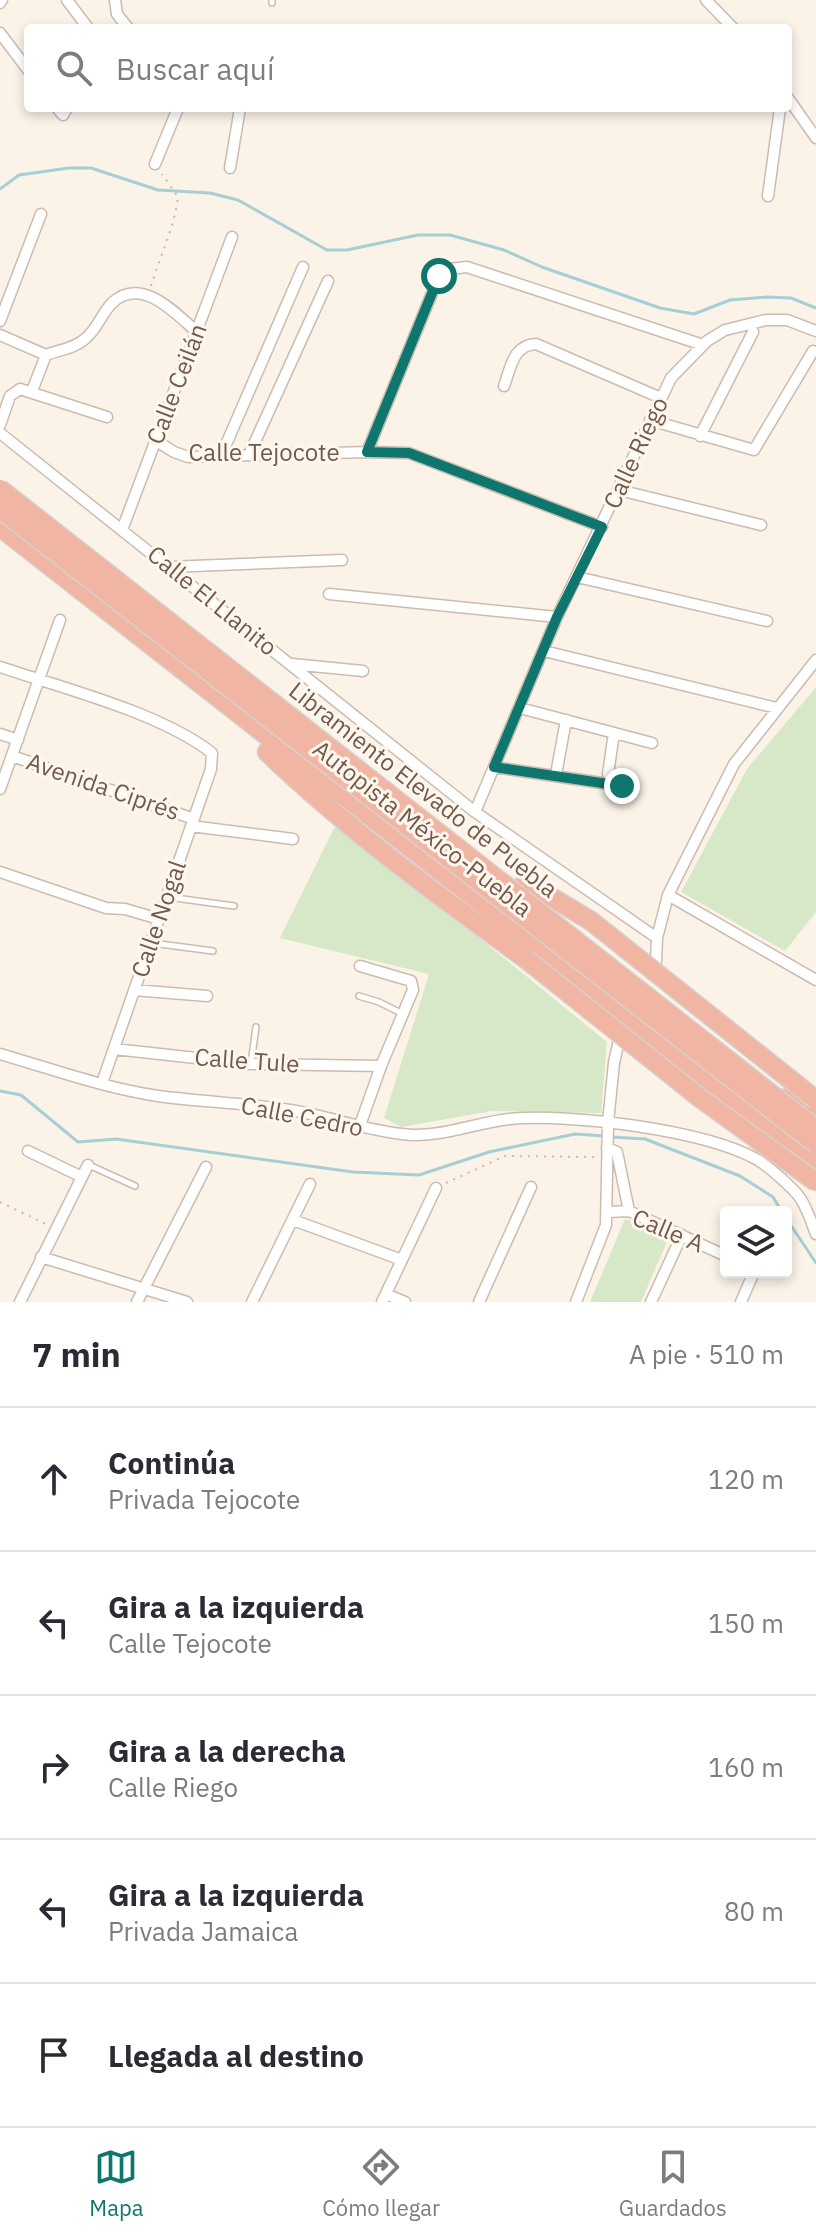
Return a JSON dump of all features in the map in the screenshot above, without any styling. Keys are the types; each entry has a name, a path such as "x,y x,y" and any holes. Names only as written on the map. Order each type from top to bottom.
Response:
{"highway":[{"name":"Autopista México-Puebla","path":"0,479 816,1117"},
{"name":"Libramiento Elevado de Puebla","path":"0,489 816,1129"},
{"name":"Libramiento Elevado de Puebla","path":"0,509 816,1144"},
{"name":"Autopista México-Puebla","path":"0,527 816,1165"},
{"path":"238,715 265,750 411,876 526,959 700,1098 816,1182"},
{"path":"521,887 551,897 591,921 816,1100"}],"street":[{"path":"67,0 85,24"},
{"path":"115,0 117,23"},
{"path":"706,0 729,24"},
{"path":"0,33 24,65"},
{"path":"792,104 816,138"},
{"path":"158,167 177,112"},
{"path":"230,168 239,112"},
{"path":"768,196 779,112"},
{"path":"0,321 41,214"},
{"name":"Calle Ceilán","path":"122,530 232,237"},
{"path":"221,456 303,267"},
{"path":"367,452 439,276 450,269 467,267 703,345"},
{"path":"249,455 328,281"},
{"path":"0,335 46,355 88,338 113,302 127,294 148,294 198,333"},
{"name":"Calle Riego","path":"475,812 557,617 671,378 703,345 725,330 766,320 787,320 816,331"},
{"path":"700,436 753,332"},
{"path":"504,386 517,351 525,344 536,344 661,398"},
{"path":"650,420 754,450 813,351"},
{"path":"32,391 46,355"},
{"path":"0,425 12,394 20,389 107,417"},
{"name":"Calle El Llanito","path":"0,433 475,812 657,938"},
{"name":"Calle Tejocote","path":"155,440 188,457 409,453 602,527"},
{"path":"619,490 761,525"},
{"path":"169,567 342,560"},
{"path":"577,577 767,621"},
{"path":"329,594 557,617"},
{"path":"0,789 60,620"},
{"path":"544,651 777,708"},
{"path":"290,663 363,671"},
{"path":"656,962 657,938 668,895 734,764 815,664"},
{"path":"0,667 39,680"},
{"name":"Calle Nogal","path":"39,680 129,711 199,743 212,753 211,769 102,1083"},
{"path":"520,708 652,743"},
{"path":"557,769 566,720"},
{"path":"608,774 614,733"},
{"path":"0,734 18,740"},
{"name":"Avenida Ciprés","path":"12,756 193,822 293,839"},
{"path":"494,767 622,786"},
{"path":"0,872 106,908 125,909 159,919"},
{"path":"668,895 816,980"},
{"path":"359,1128 413,990 411,981 360,966"},
{"path":"134,990 207,996"},
{"path":"576,1302 606,1225 608,1125 619,1040"},
{"name":"Calle Tule","path":"114,1049 251,1064 381,1066"},
{"name":"Calle Cedro","path":"0,1054 156,1096 288,1110 331,1118 359,1128 406,1135 429,1135 512,1119 608,1125 706,1141 760,1162 801,1199 816,1234"},
{"path":"607,1150 617,1152 629,1211"},
{"path":"28,1151 82,1177"},
{"path":"20,1302 88,1165"},
{"path":"137,1302 206,1167"},
{"path":"252,1302 310,1184"},
{"path":"479,1302 531,1187"},
{"path":"405,1302 384,1298 436,1188"},
{"name":"Calle A","path":"608,1212 629,1211 720,1253"},
{"path":"293,1220 402,1260"},
{"path":"651,1302 682,1235"},
{"path":"41,1257 187,1302"},
{"path":"741,1302 751,1278"}],"lane":[{"path":"167,897 234,906"},
{"path":"151,942 213,951"},
{"path":"359,996 403,1014"},
{"path":"251,1064 256,1027"},
{"path":"88,1165 135,1186"}],"path":[{"path":"148,294 173,229 178,197 158,167"},
{"path":"436,1188 505,1156 607,1150"},
{"path":"0,1202 56,1229"}],"green space":[{"path":"816,687 816,912 785,951 681,892 747,769"},
{"path":"337,822 607,1042 601,1113 492,1111 401,1127 384,1118 429,974 280,938"},
{"path":"625,1219 669,1237 641,1302 590,1302"}],"waterway":[{"path":"0,189 19,175 91,168 158,190 210,193 238,200 327,250 347,250 418,235 450,235 504,250 542,267 660,308 694,314 730,300 767,297 791,298 816,308"},
{"path":"0,1091 21,1095 78,1142 116,1139 353,1172 419,1175 489,1152 575,1134 604,1136"},
{"path":"612,1137 645,1139 740,1176 773,1197 778,1206"},
{"path":"792,1227 816,1263"}],"route":[{"path":"439,276 367,452 409,453 602,527 557,617 494,767 622,786"}]}
